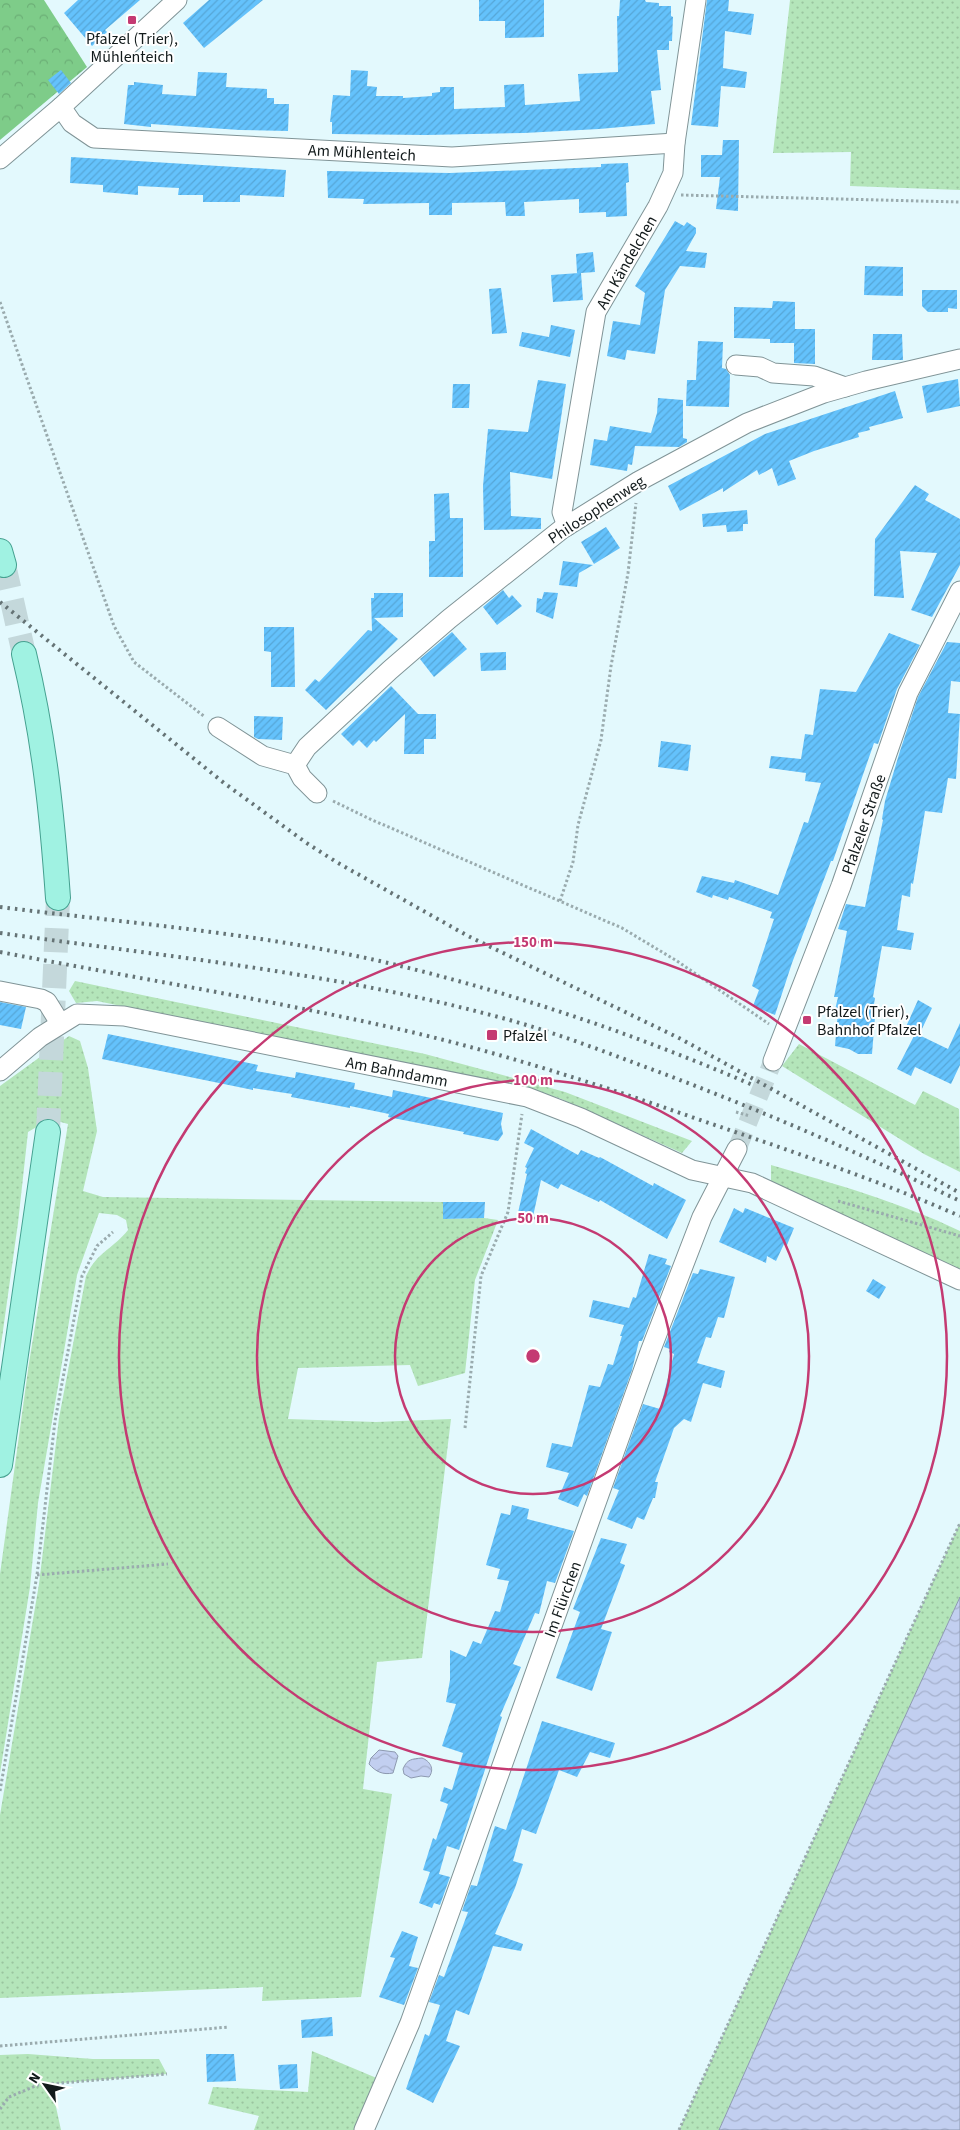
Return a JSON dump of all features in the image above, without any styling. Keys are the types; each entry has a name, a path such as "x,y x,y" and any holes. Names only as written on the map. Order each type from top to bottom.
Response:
{"main road":[{"path":"24,654 46,761 58,898"},
{"path":"0,1465 48,1132"}],"street":[{"path":"0,159 61,107 177,0"},
{"name":"Am Kändelchen","path":"567,526 562,512 596,312 673,173 675,143 696,0"},
{"name":"Am Mühlenteich","path":"61,107 72,123 94,138 452,158 675,143"},
{"name":"Philosophenweg","path":"295,765 307,747 390,670 507,571 567,526 639,481 747,423 845,387 960,359"},
{"path":"736,365 760,367 773,373 814,376 845,387"},
{"name":"Pfalzeler Straße","path":"773,1061 841,886 908,693 960,591"},
{"path":"218,727 263,756 295,765 302,778 317,793"},
{"path":"0,991 41,998 47,1002 60,1023"},
{"name":"Am Bahndamm","path":"0,1071 40,1037 77,1014 124,1016 527,1097 581,1118 692,1170 752,1183 960,1280"},
{"path":"722,1178 737,1149"},
{"name":"Im Flürchen","path":"364,2130 410,2023 650,1352 702,1217 722,1178"}],"path":[{"path":"663,194 960,202"},
{"path":"0,302 114,626 134,662 218,727"},
{"path":"560,901 573,862 578,825 601,740 611,666 628,573 639,481"},
{"path":"317,793 370,819 622,928 677,961 784,1035"},
{"path":"464,1428 481,1276 508,1212 524,1104 527,1097"},
{"path":"736,1112 750,1116"},
{"path":"837,1201 960,1236"},
{"path":"0,1791 37,1575 54,1421 82,1276 97,1246 113,1232"},
{"path":"679,2130 960,1523"},
{"path":"37,1575 168,1564"},
{"path":"0,2046 229,2026"},
{"path":"0,2109 9,2097 38,2085 167,2074"}],"green space":[{"path":"0,0 44,0 87,67 0,140"},
{"path":"790,0 960,0 960,190 850,186 851,152 773,153"},
{"path":"75,981 425,1054 565,1092 692,1141 682,1153 559,1098 503,1082 97,1001 76,1003 69,991"},
{"path":"69,1036 80,1041 88,1068 97,1131 83,1191 103,1197 443,1202 443,1219 484,1218 498,1220 475,1280 465,1373 418,1386 410,1365 298,1368 288,1419 376,1422 451,1419 422,1658 377,1662 363,1789 392,1794 361,1997 262,2001 263,1987 0,1998 0,1815 39,1584 59,1418 86,1276 95,1261 128,1230 126,1220 117,1215 99,1213 77,1275 38,1503 30,1587 0,1773 0,1574 29,1363 68,1124 50,1119 28,1132 18,1223 0,1352 0,1086"},
{"path":"799,1044 915,1105 923,1091 959,1109 960,1172 924,1154 782,1066"},
{"path":"771,1165 891,1202 960,1231 960,1272 771,1183"},
{"path":"960,1523 960,1597 867,1799 719,2130 679,2130"},
{"path":"312,2051 379,2079 356,2130 254,2130 259,2116 208,2104 213,2087 308,2092"},
{"path":"28,2054 93,2059 159,2059 167,2074 51,2084 61,2130 0,2130 0,2055"}],"water":[{"path":"960,1597 960,2130 719,2130 867,1799"},
{"path":"379,1750 395,1752 398,1756 393,1773 386,1774 380,1772 369,1764 371,1758"},
{"path":"422,1758 432,1768 429,1777 411,1778 404,1774 403,1769 408,1761"}],"building":[{"path":"78,0 140,0 105,30 107,32 92,46 64,13"},
{"path":"209,0 263,0 204,48 183,23"},
{"path":"479,0 544,0 544,37 505,38 505,21 479,21"},
{"path":"620,0 645,0 646,2 659,3 659,6 671,6 671,16 673,17 672,41 669,41 669,50 657,50 661,90 651,91 655,124 524,133 332,134 332,122 330,122 333,95 350,96 351,70 368,71 367,86 377,87 376,96 403,96 403,98 432,96 432,93 440,92 440,87 454,87 454,109 505,107 504,85 524,84 525,105 580,101 578,74 618,72 617,16 619,16"},
{"path":"707,0 729,0 728,11 754,14 751,35 725,31 723,68 747,72 745,88 721,86 718,127 691,125"},
{"path":"61,70 71,83 59,94 48,80"},
{"path":"198,72 227,73 226,87 267,89 267,98 274,98 274,104 289,104 288,131 151,124 151,127 124,124 128,85 134,85 134,82 163,85 162,94 196,96"},
{"path":"723,140 739,140 738,211 716,209 720,177 701,177 701,155 722,155"},
{"path":"71,157 286,170 284,197 240,195 240,202 203,202 203,195 178,195 179,188 138,186 138,195 103,192 103,185 70,183"},
{"path":"628,163 629,182 626,183 627,216 606,217 606,212 579,213 579,199 524,202 525,216 506,216 505,202 452,203 452,215 429,215 429,203 363,204 364,199 328,198 327,171 450,173 601,167 601,164"},
{"path":"675,221 684,226 687,222 696,228 696,233 686,251 707,253 705,268 680,266 665,290 655,354 627,350 625,360 607,356 613,321 640,325 645,293 635,286"},
{"path":"593,252 595,272 581,273 583,300 553,302 551,275 579,273 577,273 576,254"},
{"path":"865,266 903,267 903,296 864,295"},
{"path":"501,288 507,333 492,334 489,289"},
{"path":"922,290 957,290 957,309 948,308 948,312 928,312 922,306"},
{"path":"773,301 795,302 795,329 815,329 815,364 794,363 794,343 770,343 770,339 734,338 734,307 772,308"},
{"path":"551,325 575,330 570,357 519,346 522,332 549,337"},
{"path":"873,334 902,334 903,360 872,360"},
{"path":"698,341 723,342 722,368 726,369 730,375 729,407 686,406 687,380 696,380"},
{"path":"958,379 960,406 927,413 922,386"},
{"path":"538,380 566,384 552,479 510,472 511,516 541,518 541,529 484,530 483,486 488,429 528,432"},
{"path":"453,384 470,384 469,408 452,408"},
{"path":"895,391 903,418 869,427 870,430 858,433 859,437 789,461 796,479 778,486 772,468 759,475 757,470 723,492 723,488 680,511 668,486 765,434"},
{"path":"658,398 683,400 683,438 687,439 687,442 679,447 635,446 632,465 628,464 627,471 590,465 594,439 607,441 610,426 651,433 657,413"},
{"path":"915,485 929,494 925,500 960,519 960,565 932,617 911,610 937,553 900,551 904,598 874,596 875,539"},
{"path":"449,493 450,518 463,518 463,577 429,577 429,541 435,541 434,494"},
{"path":"747,510 748,524 743,524 743,531 727,532 726,525 703,527 702,514"},
{"path":"606,527 620,548 594,564 581,542"},
{"path":"563,561 593,565 579,573 577,587 559,585"},
{"path":"503,590 509,598 512,595 522,606 497,625 483,607"},
{"path":"544,592 558,593 553,619 536,612 537,598 542,599"},
{"path":"374,593 403,593 403,617 374,618 398,639 326,710 305,690 315,679 319,682 368,630 372,631 371,598 374,598"},
{"path":"264,627 294,627 295,687 271,687 271,652 264,651"},
{"path":"452,632 467,649 434,677 420,659"},
{"path":"889,633 920,645 897,689 878,744 874,743 833,861 831,861 792,963 775,1015 753,1006 759,990 752,986 774,919 770,918 772,912 729,897 728,900 713,895 712,898 696,892 702,876 734,883 735,880 778,895 804,822 808,823 821,783 805,781 806,773 769,768 771,756 801,759 805,734 813,735 820,689 856,692"},
{"path":"947,642 960,643 960,682 951,681 948,713 960,714 956,779 948,778 942,813 925,811 910,897 902,895 897,930 914,933 911,950 882,946 873,997 875,998 872,1016 875,1017 872,1054 858,1054 849,1049 835,1046 838,1010 835,1010 838,997 834,997 847,931 838,929 846,904 865,907 883,820 885,801 900,751 918,697"},
{"path":"506,652 506,670 481,671 480,653"},
{"path":"391,686 418,714 436,714 436,739 424,739 424,754 404,754 405,714 376,742 374,740 367,748 359,740 353,746 341,734"},
{"path":"254,716 283,717 282,740 258,739 254,737"},
{"path":"661,741 691,745 688,771 658,767"},
{"path":"918,1000 932,1008 919,1035 948,1049 960,1023 960,1065 951,1084 915,1067 911,1076 897,1069 915,1034 905,1029"},
{"path":"0,1002 26,1007 21,1029 0,1025"},
{"path":"108,1034 258,1065 256,1071 295,1078 296,1072 355,1083 354,1089 392,1097 393,1090 503,1113 501,1124 503,1134 498,1141 463,1134 464,1132 388,1117 389,1114 291,1097 292,1094 253,1088 253,1090 102,1059"},
{"path":"531,1129 578,1155 581,1150 600,1157 653,1186 654,1183 686,1200 667,1239 600,1200 599,1202 561,1184 558,1189 541,1180 532,1221 517,1217 527,1174 525,1173 527,1168 525,1167 534,1148 524,1143"},
{"path":"443,1202 485,1202 484,1218 443,1219"},
{"path":"734,1208 743,1213 745,1208 794,1228 787,1245 784,1244 776,1261 767,1256 766,1263 719,1242"},
{"path":"649,1254 667,1259 665,1264 671,1266 642,1341 639,1341 632,1370 587,1496 584,1494 578,1507 558,1499 569,1473 546,1467 552,1443 572,1447 589,1385 600,1387 608,1364 613,1365 622,1336 620,1336 624,1325 589,1317 593,1300 629,1308 633,1297 636,1298"},
{"path":"700,1269 735,1277 724,1318 718,1317 711,1338 706,1337 697,1363 725,1371 721,1388 703,1383 691,1422 684,1419 674,1428 655,1482 658,1482 655,1498 653,1498 644,1520 637,1517 632,1529 607,1519 619,1490 613,1488 643,1404 660,1409 674,1354 669,1352 670,1349 664,1347 693,1273 698,1274"},
{"path":"873,1279 886,1287 879,1299 866,1291"},
{"path":"512,1505 529,1509 527,1519 574,1531 555,1583 547,1581 539,1614 535,1613 513,1664 521,1667 500,1716 502,1717 459,1850 447,1846 439,1874 450,1877 440,1905 434,1903 432,1908 419,1903 430,1872 423,1870 433,1838 436,1840 448,1804 440,1801 444,1787 452,1790 463,1753 442,1746 456,1704 446,1702 450,1680 450,1650 466,1657 473,1641 481,1644 495,1611 500,1612 509,1581 497,1579 500,1569 486,1565 501,1513 510,1515"},
{"path":"601,1538 627,1544 620,1563 625,1565 601,1629 612,1632 592,1691 556,1678 580,1612 573,1609"},
{"path":"542,1721 615,1743 610,1758 590,1752 577,1777 559,1770 536,1834 522,1829 513,1861 523,1864 495,1934 523,1944 521,1951 493,1946 469,2015 456,2010 446,2041 460,2046 433,2103 406,2089 425,2034 429,2036 440,2005 429,2002 439,1975 444,1977 468,1912 462,1911 471,1885 477,1886 495,1826 506,1830"},
{"path":"402,1931 418,1937 409,1966 418,1968 404,2005 379,1997 395,1958 390,1957"},
{"path":"332,2017 333,2036 302,2038 301,2020"},
{"path":"206,2054 234,2054 236,2081 207,2082"},
{"path":"297,2064 298,2088 280,2089 278,2065"}],"tunnel":[{"path":"4,565 24,654"},
{"path":"48,1132 58,898"},
{"path":"737,1149 773,1061"}],"railway":[{"path":"0,602 224,783 308,844 338,863 468,936 681,1039 960,1193"},
{"path":"0,907 241,936 289,943 384,962 479,987 572,1016 664,1049 755,1086"},
{"path":"0,933 306,976 427,999 506,1019 583,1044 761,1112 881,1164 960,1201"},
{"path":"0,952 296,1007 434,1037 590,1083 770,1144 866,1178 960,1216"}],"place":[{"name":"Pfalzel (Trier), Mühlenteich","path":"132,20"},
{"name":"Pfalzel (Trier), Bahnhof Pfalzel","path":"807,1020"},
{"name":"Pfalzel","path":"492,1035"}]}
